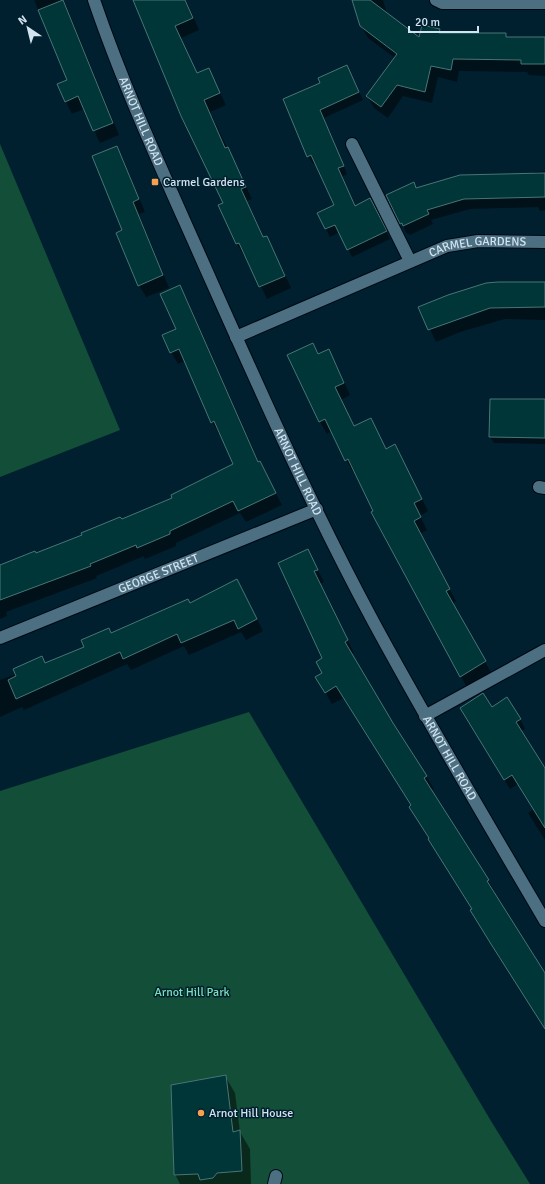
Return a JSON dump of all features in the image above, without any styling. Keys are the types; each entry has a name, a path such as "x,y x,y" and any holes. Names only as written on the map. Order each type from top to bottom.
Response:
{"street":[{"name":"ARNOT HILL ROAD","path":"94,0 157,159 236,337 317,509 372,619 425,716 545,921"},
{"path":"436,0 442,3 545,3"},
{"path":"352,144 410,261"},
{"name":"CARMEL GARDENS","path":"236,337 447,246 478,241 545,242"},
{"name":"GEORGE STREET","path":"0,638 317,509"},
{"path":"425,716 545,650"}],"green space":[{"path":"0,144 120,430 0,477"},
{"name":"Arnot Hill Park","path":"249,712 491,1121 530,1184 0,1184 0,791"}],"building":[{"path":"63,0 113,123 93,131 78,96 65,102 57,84 67,80 38,10"},
{"path":"133,0 185,0 193,18 175,26 197,73 209,68 220,93 204,100 225,148 228,147 246,187 241,189 263,237 267,236 285,276 259,287 239,243 236,244 218,205 223,203 181,116"},
{"path":"352,0 370,0 419,37 422,25 440,29 439,33 506,33 506,37 545,37 545,64 521,64 521,60 453,59 451,70 431,66 425,92 397,85 381,107 366,96 397,54 360,26"},
{"path":"347,65 359,92 320,110 344,166 338,168 355,206 370,198 387,231 347,250 335,225 325,229 317,213 334,205 311,155 307,157 283,99 320,83 318,78"},
{"path":"117,146 139,199 133,202 163,275 138,286 116,233 122,230 92,156"},
{"path":"545,173 545,197 464,199 427,210 429,214 403,226 402,223 400,224 386,195 414,182 416,188 460,175"},
{"path":"545,282 545,307 490,308 428,330 418,307 448,295 486,283"},
{"path":"180,285 258,462 260,461 276,493 238,511 233,501 170,531 170,534 137,548 136,545 90,564 91,566 0,600 0,565 35,551 36,553 82,535 81,533 120,517 122,519 172,498 171,495 233,464 214,421 211,423 179,349 170,353 162,335 176,329 160,294"},
{"path":"313,343 318,354 329,349 344,383 335,387 354,426 371,418 386,449 395,444 422,499 414,503 421,517 414,521 450,589 446,591 486,661 460,677 371,512 373,511 348,459 345,461 325,419 319,422 287,355"},
{"path":"490,399 545,399 545,438 489,437"},
{"path":"308,549 318,570 314,571 348,640 345,642 393,723 427,776 424,778 489,880 487,881 545,973 545,1029 470,910 472,909 409,807 411,805 336,686 325,693 315,677 322,673 316,662 322,658 278,563"},
{"path":"237,579 257,619 238,629 234,620 181,643 177,634 123,659 120,652 16,699 8,680 16,676 13,669 42,656 45,663 84,647 81,640 109,628 111,633 188,599 190,603"},
{"path":"483,693 492,707 507,697 521,719 516,722 545,768 545,828 512,775 504,780 460,708"},
{"name":"Arnot Hill House","path":"226,1075 233,1132 240,1130 242,1171 217,1173 213,1178 200,1180 198,1174 174,1175 171,1085"}],"place":[{"name":"Carmel Gardens","path":"155,182"},
{"name":"Arnot Hill House","path":"201,1113"}]}
